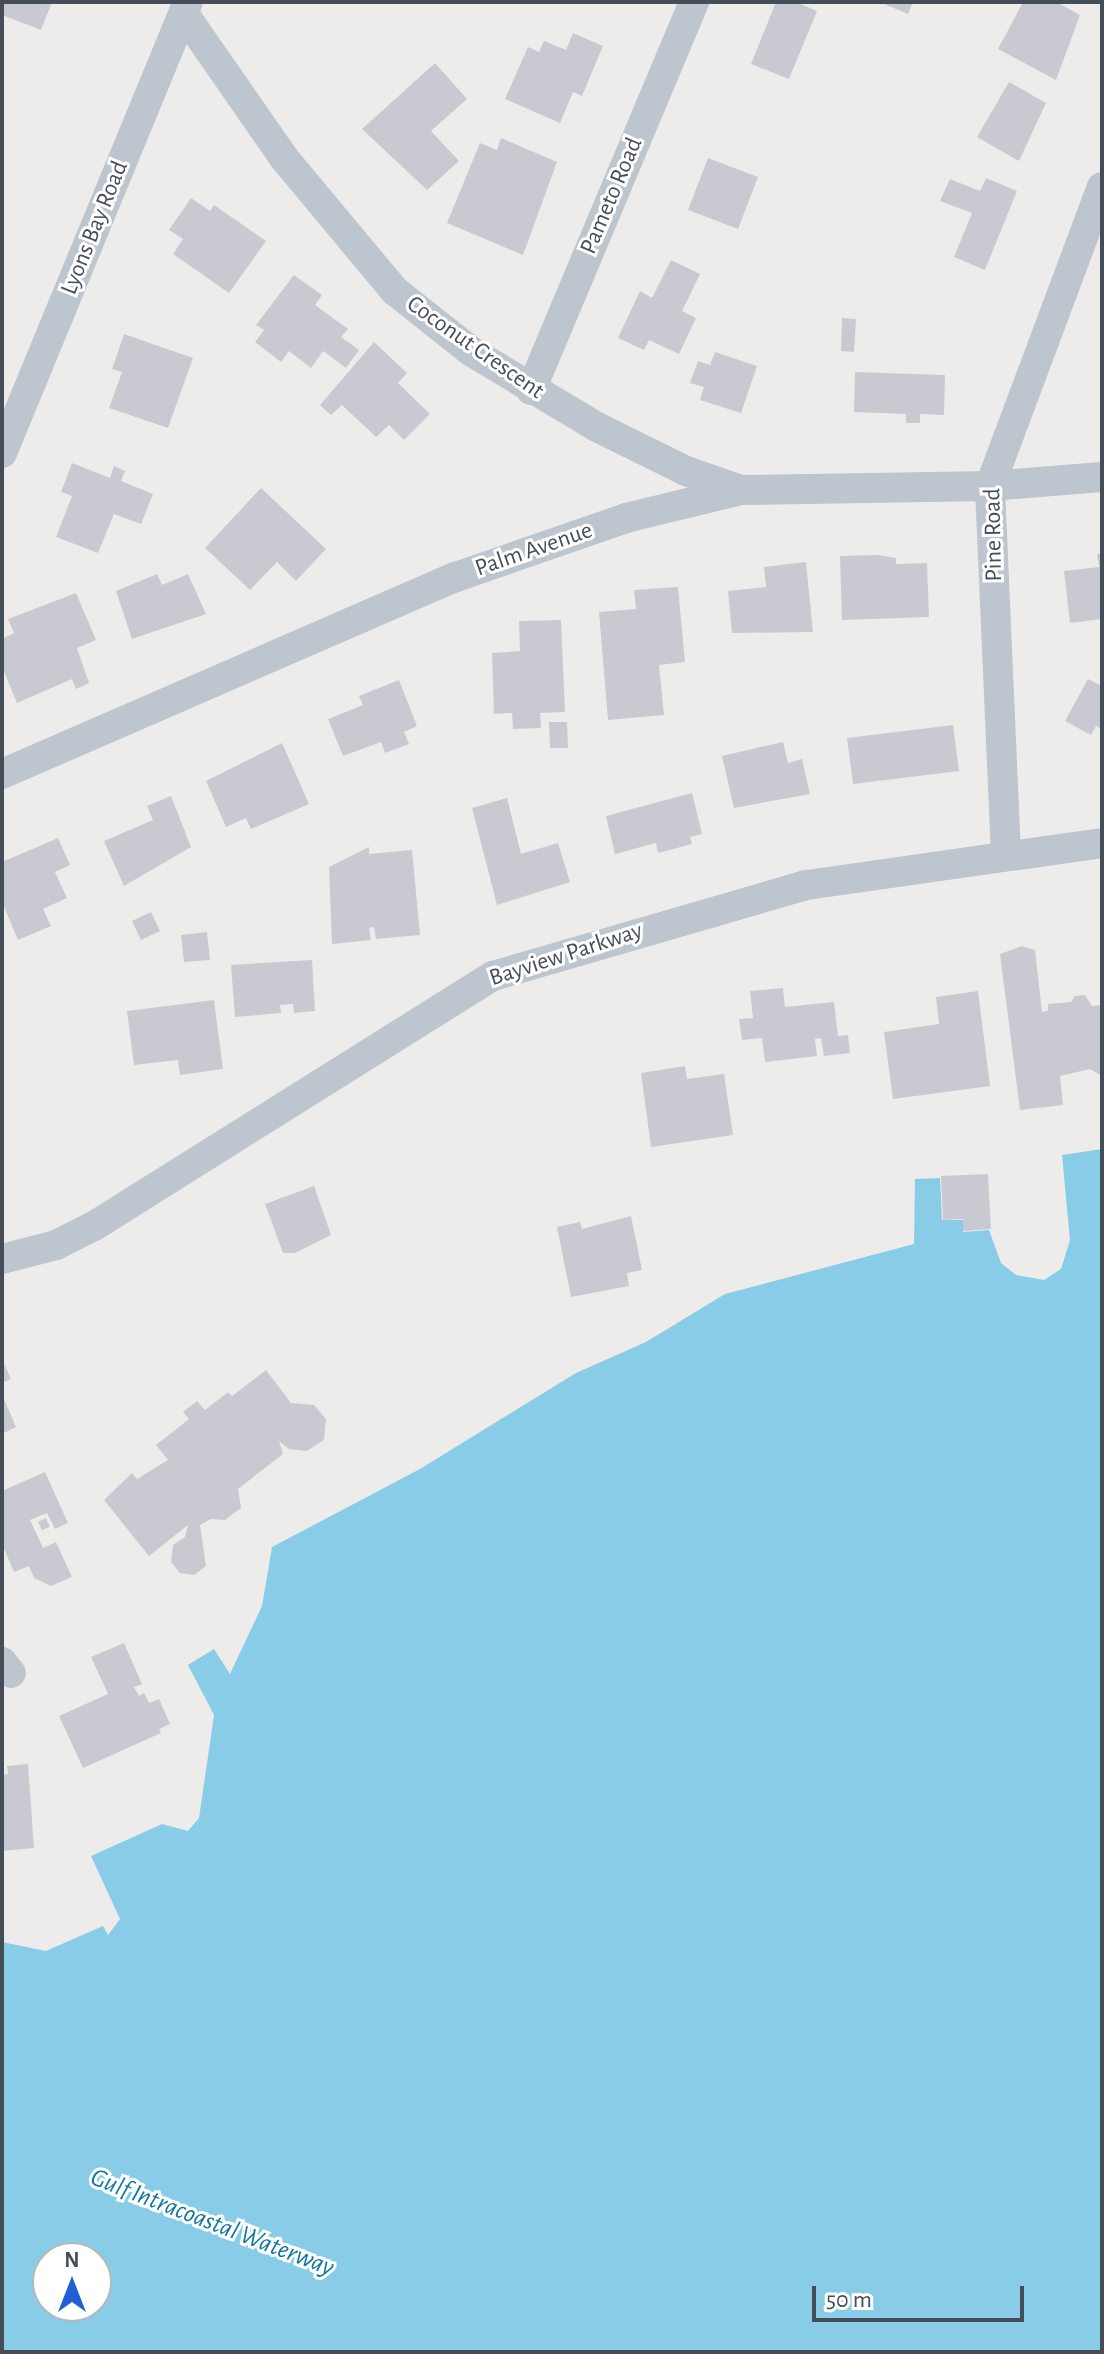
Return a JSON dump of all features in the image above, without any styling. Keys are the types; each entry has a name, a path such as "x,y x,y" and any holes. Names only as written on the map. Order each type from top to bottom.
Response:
{"street":[{"name":"Pameto Road","path":"531,390 694,2"},
{"name":"Coconut Crescent","path":"186,8 284,158 365,260 434,324 531,390 642,451 741,490"},
{"name":"Lyons Bay Road","path":"2,453 186,8"},
{"name":"Pine Road","path":"1006,855 990,486 1102,187"},
{"name":"Palm Avenue","path":"2,774 456,577 560,538 741,490 990,486 1102,477"},
{"name":"Bayview Parkway","path":"2,1259 42,1251 94,1226 493,976 766,894 1006,855 1102,843"}],"water":[{"name":"Gulf Intracoastal Waterway","path":"1102,1149 1102,2352 2,2352 2,1942 46,1951 103,1926 108,1935 120,1919 91,1856 162,1824 188,1831 199,1818 214,1715 188,1665 214,1649 230,1674 262,1606 272,1547 420,1469 576,1373 646,1342 725,1294 914,1244 915,1179 940,1178 942,1220 963,1220 963,1232 989,1230 1001,1263 1016,1275 1044,1280 1061,1269 1070,1240 1062,1155"}],"building":[{"path":"2,2 52,2 41,30 2,15"},
{"path":"776,2 796,2 817,11 789,79 751,64"},
{"path":"879,2 913,2 908,14"},
{"path":"1023,2 1056,2 1080,15 1056,80 998,49"},
{"path":"573,33 603,46 582,96 573,92 560,123 505,99 528,47 539,52 544,41 566,50"},
{"path":"435,63 467,99 431,131 459,161 427,190 362,129"},
{"path":"1009,82 1046,103 1019,161 977,137"},
{"path":"501,138 557,162 523,255 447,223 480,143 497,150"},
{"path":"708,158 758,177 738,229 688,210"},
{"path":"986,178 1017,191 985,270 954,257 972,213 940,201 950,179 980,191"},
{"path":"191,198 210,211 214,205 266,241 229,293 173,254 183,239 169,230"},
{"path":"671,260 700,274 682,311 696,318 679,354 649,340 644,350 618,338 640,291 652,298"},
{"path":"294,275 322,295 315,305 348,329 341,337 359,350 346,368 323,351 311,368 289,351 281,362 255,342 264,330 256,325"},
{"path":"842,318 856,319 854,352 841,351"},
{"path":"124,334 193,358 168,428 109,408 122,372 112,369"},
{"path":"374,342 407,373 398,383 430,414 404,440 389,425 376,437 342,405 331,415 320,405"},
{"path":"715,352 757,366 741,413 700,400 704,387 690,383 698,361 710,365"},
{"path":"855,372 945,375 944,415 920,414 920,423 906,423 906,414 854,412"},
{"path":"72,463 110,478 114,466 125,471 121,481 153,494 141,524 114,514 98,553 56,537 72,496 61,492"},
{"path":"261,488 326,549 296,581 277,562 250,590 205,548"},
{"path":"1102,553 1102,619 1070,623 1064,571 1099,567 1097,554"},
{"path":"840,556 896,558 896,564 927,563 929,617 842,620"},
{"path":"806,562 813,632 732,633 728,591 766,587 764,567"},
{"path":"157,574 162,585 188,574 206,614 132,639 116,591"},
{"path":"678,587 685,662 659,665 664,715 608,720 599,612 636,609 634,590"},
{"path":"76,593 96,640 77,648 89,683 76,689 72,679 17,703 2,667 2,639 14,633 8,619"},
{"path":"561,620 565,712 540,713 541,728 513,729 512,713 494,714 492,653 520,651 519,621"},
{"path":"1088,679 1102,686 1102,729 1096,726 1091,735 1065,721"},
{"path":"399,680 417,726 404,732 409,744 385,753 381,742 343,756 328,719 363,705 359,696"},
{"path":"549,722 567,722 568,748 550,748"},
{"path":"953,725 959,771 853,784 847,738"},
{"path":"783,742 788,763 802,759 810,794 734,808 722,756"},
{"path":"282,743 309,804 251,829 246,818 226,827 206,781"},
{"path":"692,793 702,834 690,837 692,844 658,853 656,843 615,854 606,816"},
{"path":"171,796 191,847 124,886 104,841 153,820 147,806"},
{"path":"507,798 521,854 558,843 570,882 497,905 472,808"},
{"path":"58,838 70,865 55,872 67,898 43,909 51,926 18,940 2,902 2,862"},
{"path":"369,847 369,854 412,850 420,935 376,939 374,927 369,928 371,940 332,944 329,867"},
{"path":"151,912 160,931 141,940 132,921"},
{"path":"207,932 210,960 184,962 181,935"},
{"path":"1022,946 1035,950 1042,1012 1048,1011 1048,1004 1071,1002 1075,996 1085,995 1092,1006 1102,1005 1102,1076 1090,1069 1060,1076 1063,1105 1020,1110 1000,954"},
{"path":"312,960 315,1011 294,1013 293,1004 280,1005 281,1013 235,1017 231,965"},
{"path":"783,988 785,1007 834,1002 838,1036 848,1035 850,1053 824,1056 821,1038 815,1039 817,1056 765,1062 762,1038 742,1040 739,1019 753,1018 750,991"},
{"path":"978,991 990,1086 893,1099 884,1032 939,1024 936,997"},
{"path":"214,1000 223,1069 180,1075 178,1060 134,1065 127,1011"},
{"path":"685,1066 687,1079 724,1074 733,1135 651,1147 641,1073"},
{"path":"988,1174 991,1229 963,1231 963,1219 943,1220 941,1176"},
{"path":"314,1186 331,1235 295,1253 283,1253 265,1204"},
{"path":"631,1216 642,1270 627,1273 629,1286 571,1297 557,1227 580,1222 582,1229"},
{"path":"2,1359 11,1379 2,1383"},
{"path":"266,1370 291,1403 314,1405 326,1419 324,1440 307,1451 289,1449 279,1441 283,1454 238,1489 241,1508 225,1520 211,1519 200,1525 206,1566 194,1575 180,1573 171,1562 173,1545 185,1537 188,1525 149,1556 104,1500 132,1473 137,1479 168,1460 156,1445 189,1419 183,1412 197,1401 205,1410 228,1392 232,1396"},
{"path":"2,1394 16,1427 2,1434"},
{"path":"45,1472 68,1523 55,1529 47,1513 30,1520 43,1548 56,1542 72,1577 51,1586 34,1578 29,1566 14,1572 2,1544 2,1491"},
{"path":"46,1518 50,1527 42,1530 38,1522"},
{"path":"124,1643 142,1684 134,1687 139,1696 144,1693 149,1703 159,1699 170,1724 159,1729 161,1733 83,1768 59,1716 108,1694 91,1657"},
{"path":"28,1764 34,1848 2,1851 2,1775 8,1774 7,1766"}]}
